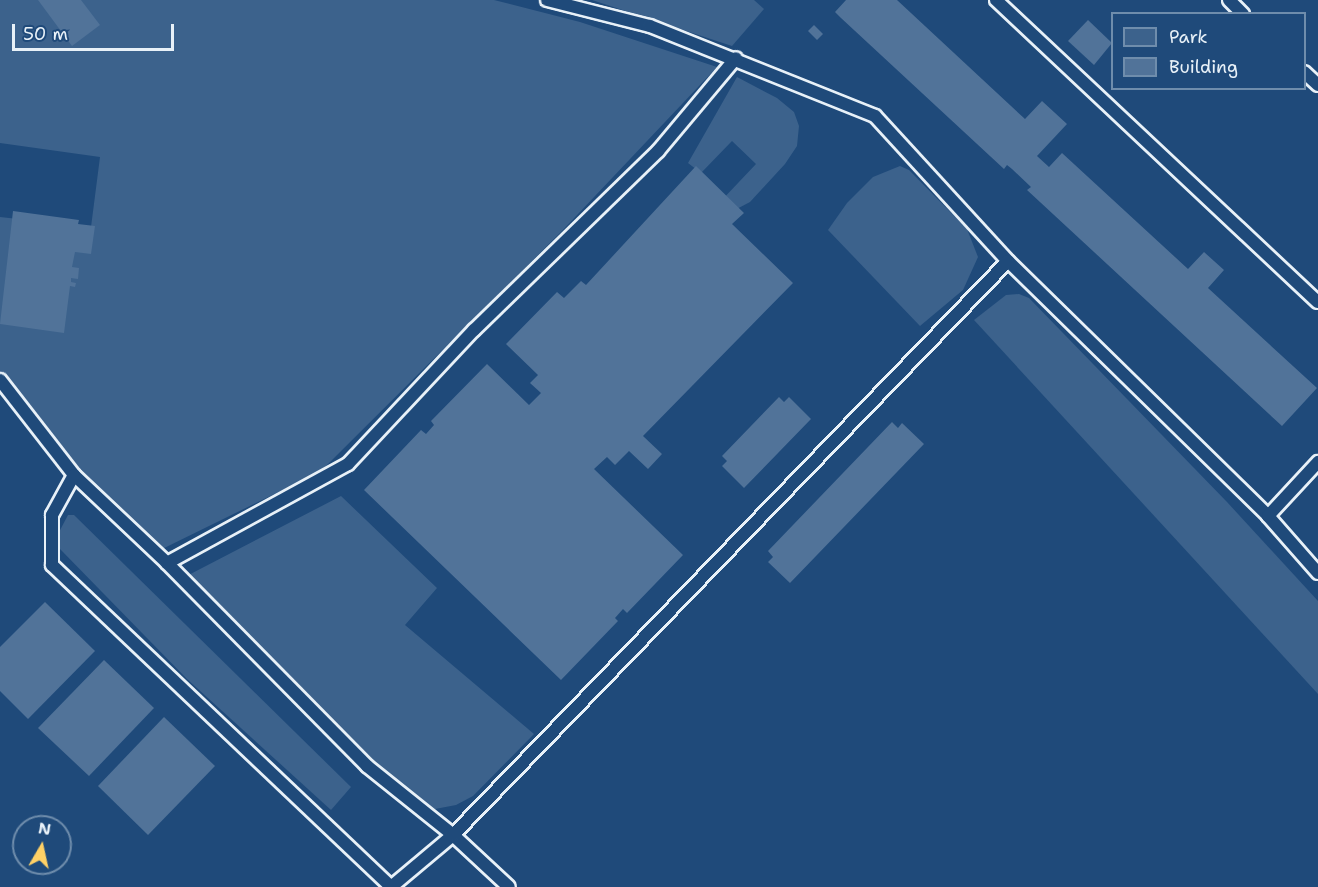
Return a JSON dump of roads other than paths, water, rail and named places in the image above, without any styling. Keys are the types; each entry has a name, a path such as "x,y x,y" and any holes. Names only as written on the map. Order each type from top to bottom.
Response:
{"lane":[{"path":"547,0 650,26 736,58 875,116 1008,261 1268,516 1318,573"},
{"path":"996,0 1318,302"},
{"path":"1229,0 1241,12"},
{"path":"167,563 348,464 474,330 658,151 736,58"},
{"path":"1306,73 1318,85"},
{"path":"74,475 52,515 52,565 391,887 453,835 1008,261"},
{"path":"0,380 74,475 167,563 367,766 453,835 509,887"},
{"path":"1268,516 1318,462"}]}
